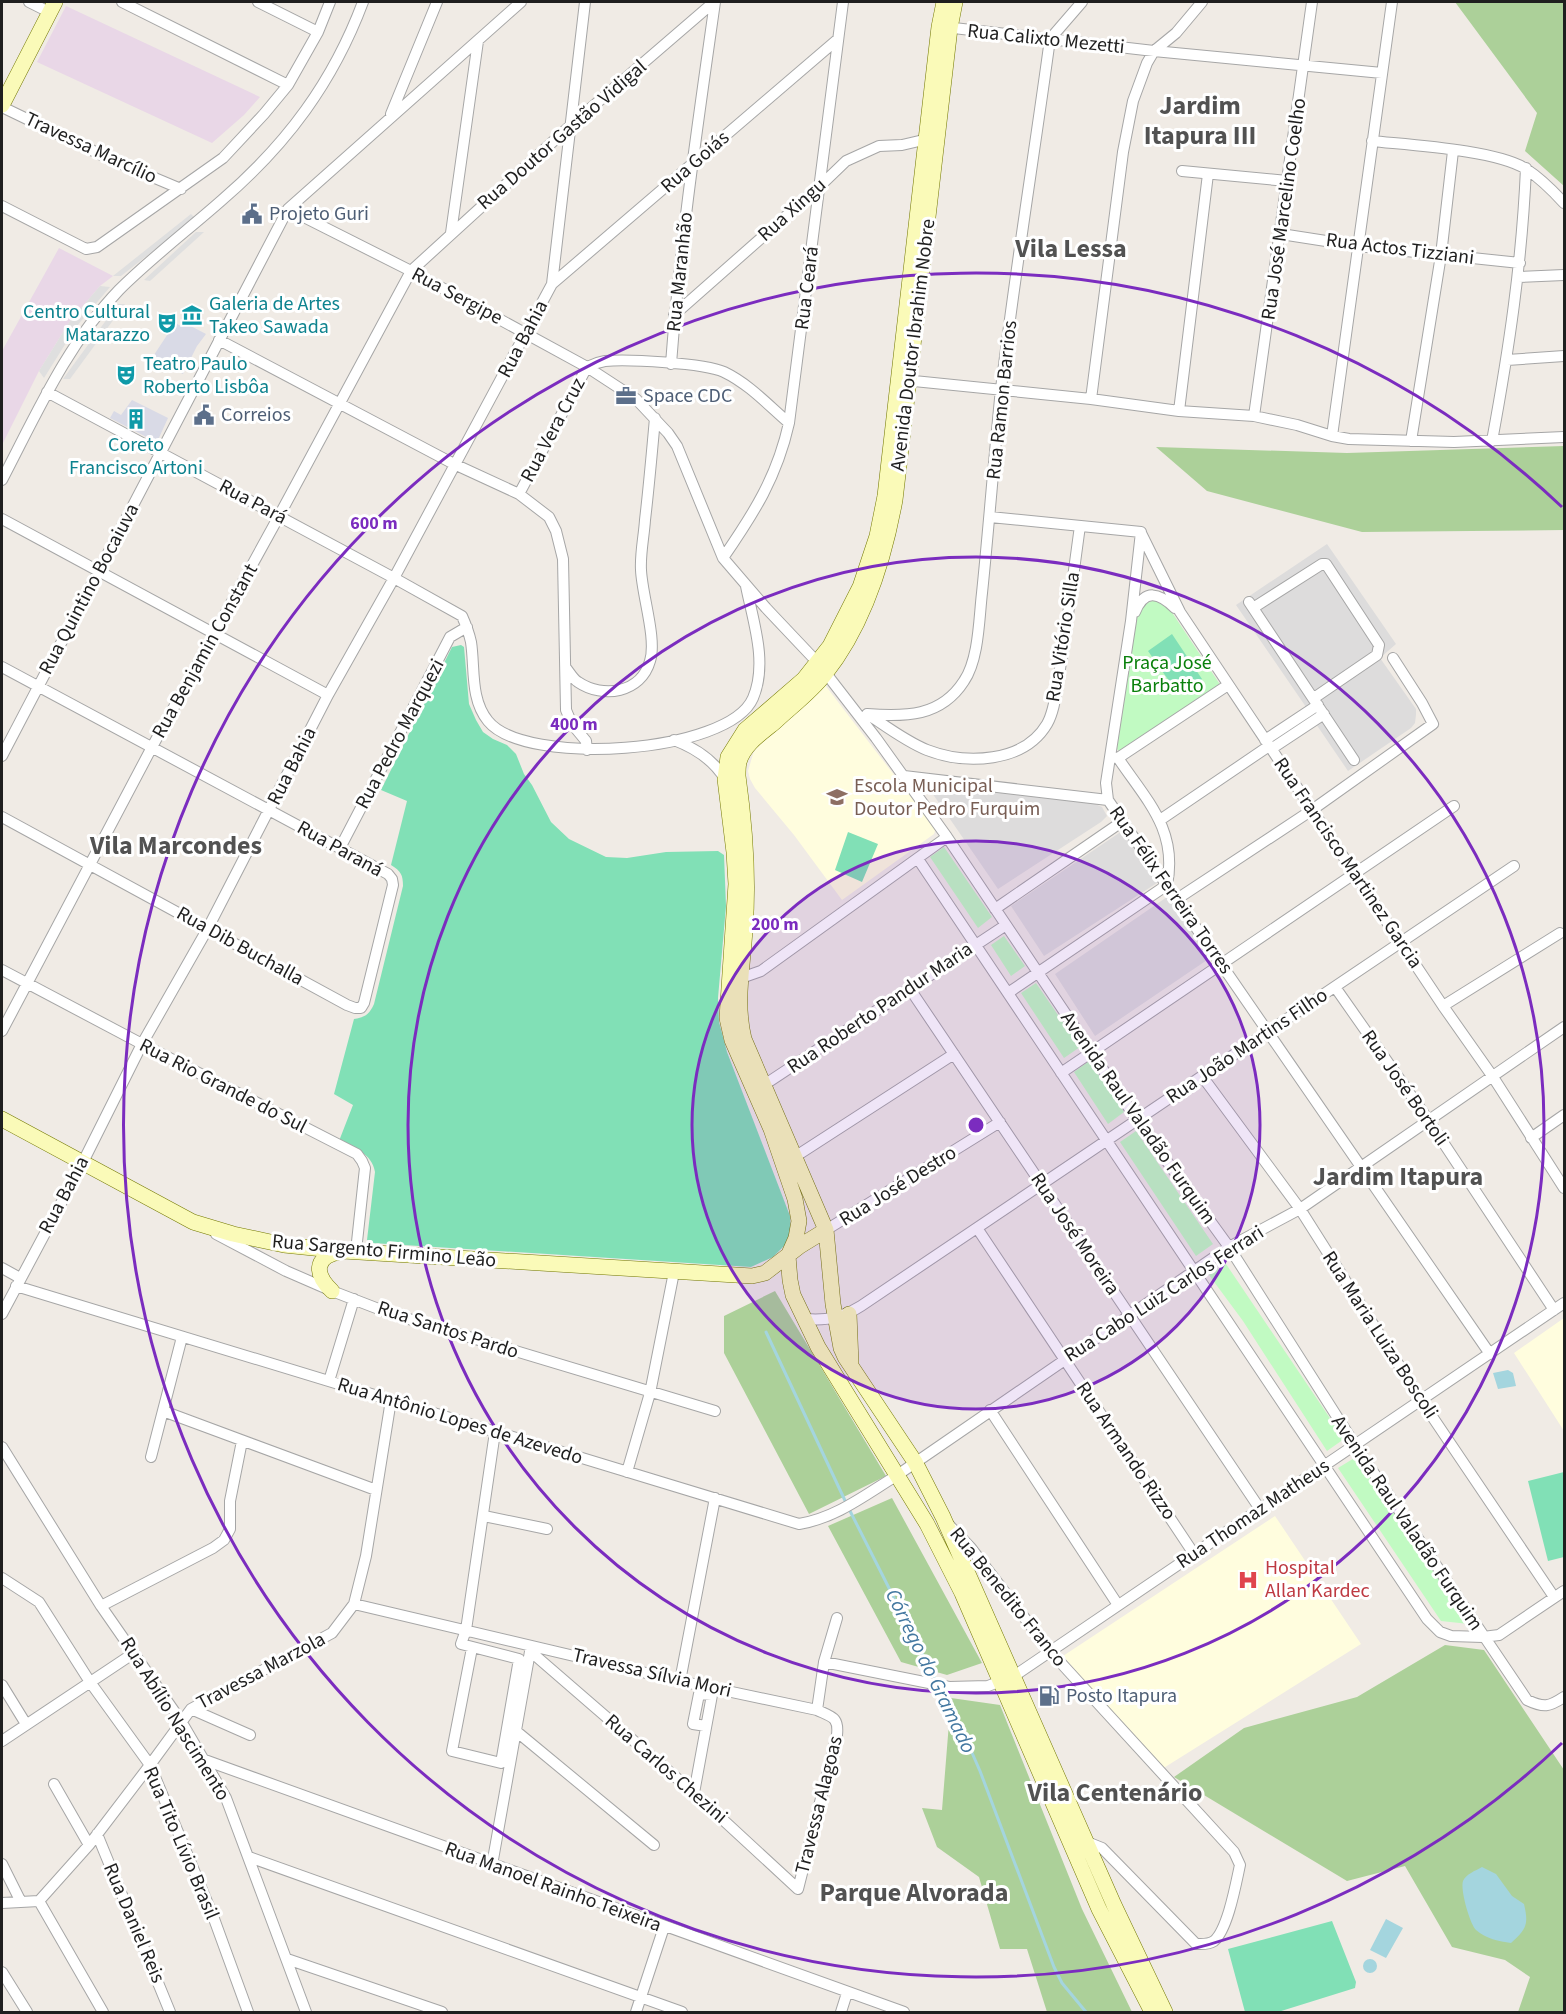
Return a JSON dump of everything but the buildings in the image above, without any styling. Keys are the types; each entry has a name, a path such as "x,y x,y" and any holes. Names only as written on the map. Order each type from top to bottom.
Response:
{"main road":[{"name":"Avenida Doutor Ibrahim Nobre","path":"821,669 851,632 869,593 888,541 895,500 903,380 945,27 944,2"},
{"name":"Avenida Doutor Ibrahim Nobre","path":"945,27 955,2"},
{"path":"2,106 52,7"},
{"path":"740,747 752,713 821,669"},
{"path":"759,1088 732,1040 727,1018 735,884 729,757 740,747 752,741 803,697 821,669"},
{"path":"730,782 747,887 739,1004 740,1022 771,1129 826,1230 845,1310 841,1348 915,1462 943,1517 1099,1909 1152,2013"},
{"name":"Rua Sargento Firmino Leão","path":"2,1119 193,1222 233,1234 284,1245 752,1276 765,1273 826,1230"},
{"path":"789,1160 799,1221 796,1238 788,1256 793,1295 818,1347 927,1524 1087,1842 1165,2013"},
{"path":"332,1292 321,1280 321,1262 330,1254 349,1251"},
{"path":"927,1524 943,1517"}],"street":[{"path":"29,2 52,7"},
{"path":"122,2 288,85"},
{"path":"258,2 318,32"},
{"path":"2,206 86,249 97,247 223,158 288,85 318,32 330,2"},
{"path":"2,480 47,392 89,324 120,290 262,163 294,127 319,92 342,53 363,2"},
{"name":"Rua Quintino Bocaiuva","path":"2,756 288,209 390,117 437,2"},
{"path":"390,117 521,2"},
{"path":"552,284 585,2"},
{"name":"Rua Doutor Gastão Vidigal","path":"411,271 570,126 714,2"},
{"name":"Rua Maranhão","path":"670,364 692,164 714,2"},
{"name":"Rua Ceará","path":"723,558 753,515 769,485 780,458 789,423 843,2"},
{"path":"1050,39 1082,2"},
{"path":"1091,399 1126,132 1138,86 1154,51 1176,33 1202,2"},
{"name":"Rua José Marcelino Coelho","path":"1254,416 1312,2"},
{"path":"1332,436 1392,2"},
{"name":"Rua Calixto Mezetti","path":"945,27 1154,51 1382,73"},
{"name":"Rua Goiás","path":"552,284 838,39"},
{"name":"Rua Ramon Barrios","path":"850,705 867,714 897,716 926,712 949,698 964,681 969,671 976,644 1001,389 1050,39"},
{"path":"451,233 478,41"},
{"path":"406,78 420,83 432,81"},
{"name":"Travessa Marcílio","path":"2,106 112,160 181,189"},
{"name":"Rua Xingu","path":"674,315 819,187 846,160 879,146 902,145 932,138"},
{"path":"1372,141 1490,156 1526,168 1564,203"},
{"path":"1411,441 1441,255 1454,151"},
{"path":"1492,441 1507,360 1520,263 1526,168"},
{"path":"1182,171 1287,181"},
{"path":"1179,411 1209,174"},
{"name":"Rua Sergipe","path":"288,209 527,333 587,367 636,399 655,418 677,446 723,558"},
{"name":"Rua Actos Tizziani","path":"1281,234 1358,246 1520,263"},
{"name":"Rua Benjamin Constant","path":"2,1031 152,747 411,271"},
{"path":"1518,277 1564,275"},
{"name":"Rua Bahia","path":"2,1314 83,1162 142,1044 207,928 328,695 394,578 552,284"},
{"path":"219,340 454,464 519,494 549,517 556,531 563,559 566,710 572,724 586,741 587,750"},
{"path":"1507,360 1564,356"},
{"path":"587,367 601,361 621,360 699,366 721,371 757,393 789,423"},
{"name":"Rua Vera Cruz","path":"519,494 587,367"},
{"path":"903,380 1091,399 1179,411 1254,416 1297,425 1332,436 1372,440 1492,441 1564,436"},
{"name":"Rua Pará","path":"47,392 462,616 467,627"},
{"path":"566,668 576,680 587,687 610,692 628,688 645,672 650,661 652,648 640,569 655,418"},
{"path":"990,517 1141,532 1114,757 1106,783 1108,800"},
{"path":"2,519 328,695"},
{"name":"Rua Vitório Silla","path":"867,714 927,750 961,758 1004,755 1031,743 1049,722 1053,706 1080,526"},
{"name":"Rua Francisco Martinez Garcia","path":"1141,532 1180,612 1400,943 1493,1077 1564,1188"},
{"name":"Avenida Raul Valadão Furquim","path":"723,558 850,705 947,837 1137,1120 1228,1247 1355,1445 1483,1637"},
{"path":"1160,819 1268,745 1319,706 1377,655 1379,645 1326,564 1322,564 1251,605 1319,706 1354,760"},
{"path":"467,627 471,640 477,703 488,722 507,736 521,740 587,750 625,749 674,740 752,713 753,697 760,668 746,586"},
{"path":"1131,621 1140,602 1152,595 1165,598 1180,612"},
{"name":"Rua Pedro Marquezi","path":"340,848 450,637 467,627"},
{"path":"1177,899 1312,810 1433,724 1393,658"},
{"name":"Rua Paraná","path":"2,667 388,874 392,879"},
{"path":"1114,757 1228,685"},
{"path":"896,732 907,721 926,712"},
{"path":"674,740 701,753 730,782"},
{"path":"1008,993 1167,885 1171,868 1167,837 1160,819 1114,757"},
{"name":"Rua Félix Ferreira Torres","path":"904,776 1108,800 1490,1354"},
{"path":"1061,1073 1454,806"},
{"name":"Rua Dib Buchalla","path":"2,817 355,1008 361,1008 364,1003 393,885 392,879"},
{"path":"995,909 1123,821"},
{"path":"741,978 761,971 947,837"},
{"name":"Avenida Raul Valadão Furquim","path":"918,859 1427,1619 1440,1632 1451,1636 1483,1637"},
{"name":"Rua João Martins Filho","path":"845,1310 1042,1185 1514,866"},
{"name":"Rua Roberto Pandur Maria","path":"759,1088 1006,925"},
{"path":"1443,1006 1560,933"},
{"name":"Rua Rio Grande do Sul","path":"2,970 357,1154 365,1168 349,1251"},
{"name":"Rua José Bortoli","path":"1335,987 1429,1121 1554,1310"},
{"name":"Rua José Moreira","path":"910,989 1260,1509"},
{"name":"Rua Cabo Luiz Carlos Ferrari","path":"896,1476 1228,1247 1300,1209 1564,1027"},
{"path":"789,1160 954,1054"},
{"name":"Rua Maria Luiza Boscoli","path":"1202,1077 1300,1209 1421,1400 1554,1598"},
{"path":"1531,1138 1564,1115"},
{"name":"Rua José Destro","path":"826,1230 1000,1122"},
{"name":"Rua Santos Pardo","path":"193,1222 332,1292 389,1313 715,1411"},
{"name":"Rua Armando Rizzo","path":"976,1228 1194,1554"},
{"name":"Rua Antônio Lopes de Azevedo","path":"2,1268 18,1282 182,1337 799,1524 817,1521 848,1507 896,1476"},
{"path":"627,1472 650,1392 674,1272"},
{"path":"329,1381 354,1299"},
{"name":"Rua Thomaz Matheus","path":"1007,1679 1564,1303"},
{"path":"806,1319 822,1320 845,1310"},
{"path":"151,1457 182,1337"},
{"name":"Travessa Marzola","path":"39,1901 89,1845 150,1766 190,1709 332,1633 354,1604 366,1556 391,1400"},
{"path":"990,1410 1118,1605"},
{"path":"163,1411 376,1490"},
{"path":"472,1648 452,1751 501,1763 519,1659 461,1644 466,1629 495,1432"},
{"path":"101,1606 225,1540 230,1529 231,1501 242,1441"},
{"name":"Rua Abílio Nascimento","path":"2,1447 101,1606 181,1721 226,1798 306,2013"},
{"path":"680,1681 715,1498"},
{"path":"484,1516 547,1529"},
{"name":"Rua Benedito Franco","path":"943,1517 971,1548 1050,1651 1234,1852 1240,1865 1223,1928 1215,1940 1206,1944 1196,1944 1102,1848 1087,1842"},
{"name":"Rua Tito Lívio Brasil","path":"2,1578 39,1602 90,1683 150,1766 213,1916 248,2013"},
{"path":"1564,1591 1499,1635 1483,1637 1527,1700 1538,1705 1552,1706 1564,1697"},
{"name":"Travessa Sílvia Mori","path":"354,1604 466,1629 531,1648 817,1710 837,1720"},
{"name":"Travessa Alagoas","path":"817,1710 824,1662 837,1618"},
{"path":"492,1865 531,1648"},
{"name":"Rua Carlos Chezini","path":"531,1648 798,1889"},
{"path":"2,1740 134,1653"},
{"path":"824,1662 949,1687 987,1686 1007,1679"},
{"path":"2,1685 26,1724"},
{"path":"190,1709 250,1735"},
{"name":"Travessa Alagoas","path":"798,1889 837,1735 837,1720"},
{"path":"694,1793 706,1726"},
{"path":"516,1731 654,1845"},
{"name":"Rua Manoel Rainho Teixeira","path":"202,1759 904,2013"},
{"name":"Rua Daniel Reis","path":"54,1784 89,1845"},
{"name":"Rua Daniel Reis","path":"96,1834 170,2013"},
{"path":"249,1857 682,2013"},
{"path":"2,1864 21,1902"},
{"path":"2,1903 39,1901 103,2013"},
{"path":"636,2013 664,1927"},
{"path":"286,1959 442,2013"},
{"path":"2,1972 27,2013"},
{"path":"841,2013 847,1993"}],"shaded area":[{"path":"66,6 260,97 244,115 212,143 37,62"},
{"path":"191,214 195,218 121,276 113,276"},
{"path":"196,232 204,232 150,281 144,280"},
{"path":"59,248 113,276 100,286 70,321 39,371 2,445 2,351"},
{"path":"100,286 110,287 76,327 44,378 39,371 70,321"},
{"path":"118,304 125,304 70,379 63,379"},
{"path":"175,323 183,327 185,323 206,334 197,346 183,374 152,358"},
{"path":"132,400 168,418 158,440 154,441 110,418 114,411 121,415"},
{"path":"1327,544 1396,644 1380,658 1416,709 1415,723 1411,728 1348,771 1316,724 1286,744 1275,729 1306,707 1236,605"},
{"name":"Escola Municipal Doutor Pedro Furquim","path":"825,685 935,831 934,834 842,900 794,835 755,788 748,771 753,754 761,740"},
{"path":"930,783 1093,803 1102,807 1107,816 998,889 928,787"},
{"path":"1122,831 1160,881 1044,956 1011,906"},
{"path":"1167,897 1210,958 1095,1036 1055,974"},
{"path":"1564,1318 1564,1431 1514,1353"},
{"name":"Hospital Allan Kardec","path":"1275,1516 1361,1644 1162,1769 1063,1656"}],"green space":[{"path":"1455,2 1564,2 1564,186 1525,151 1537,113"},
{"path":"1564,446 1564,530 1362,532 1207,491 1156,447 1347,453"},
{"name":"Praça José Barbatto","path":"1154,600 1165,602 1221,686 1120,752 1117,749 1137,617 1143,605"},
{"path":"1172,634 1202,679 1179,695 1148,651"},
{"path":"461,645 464,647 469,704 476,720 483,732 507,745 516,754 524,774 551,822 569,839 606,857 627,858 666,852 718,851 724,855 726,906 718,998 719,1022 727,1052 790,1216 791,1239 773,1257 751,1267 372,1243 367,1240 375,1172 366,1156 339,1141 353,1105 334,1094 354,1019 366,1015 374,1004 403,886 401,874 391,865 407,801 381,790 452,647"},
{"path":"848,832 878,844 862,882 835,870"},
{"path":"944,847 992,917 978,928 930,857"},
{"path":"1004,936 1025,966 1011,976 991,945"},
{"path":"1036,983 1080,1047 1064,1058 1021,993"},
{"path":"1089,1061 1124,1112 1108,1124 1074,1072"},
{"path":"1136,1131 1213,1244 1196,1256 1120,1142"},
{"path":"1226,1264 1344,1439 1327,1451 1243,1321 1209,1275"},
{"path":"775,1291 886,1476 809,1514 724,1353 724,1316"},
{"path":"1356,1457 1469,1624 1441,1621 1338,1468"},
{"path":"1564,1472 1564,1557 1548,1561 1528,1481"},
{"path":"892,1498 982,1663 947,1675 901,1662 828,1526"},
{"path":"1445,1645 1484,1650 1564,1770 1564,2012 1518,2012 1530,1977 1505,1960 1452,1947 1405,1866 1347,1881 1174,1777 1244,1728 1357,1697"},
{"path":"951,1698 1000,1705 1082,1909 1132,2012 1047,2012 1027,1949 1000,1949 979,1877 937,1847 922,1808 942,1810"},
{"path":"1332,1921 1356,1982 1355,1988 1278,2012 1245,2012 1228,1949"}],"water":[{"path":"1508,1370 1513,1373 1516,1386 1498,1389 1493,1373"},
{"path":"1482,1867 1496,1874 1512,1896 1524,1904 1525,1926 1511,1943 1484,1936 1476,1930 1471,1921 1462,1885 1468,1875"},
{"path":"1386,1919 1403,1928 1386,1958 1370,1950"},
{"path":"1367,1959 1373,1959 1377,1966 1373,1973 1367,1973 1363,1969 1363,1963"}],"waterway":[{"name":"Córrego do Gramado","path":"766,1332 848,1507 936,1681"},
{"name":"Córrego do Gramado","path":"939,1687 951,1705 980,1771 1054,1967 1062,1983 1086,2012"}],"place":[{"name":"Projeto Guri","path":"252,214"},
{"name":"Galeria de Artes Takeo Sawada","path":"192,315"},
{"name":"Centro Cultural Matarazzo","path":"167,323"},
{"name":"Teatro Paulo Roberto Lisbôa","path":"126,375"},
{"name":"Space CDC","path":"626,396"},
{"name":"Correios","path":"204,415"},
{"name":"Coreto Francisco Artoni","path":"136,419"},
{"name":"Escola Municipal Doutor Pedro Furquim","path":"837,797"},
{"name":"Hospital Allan Kardec","path":"1248,1580"},
{"name":"Posto Itapura","path":"1049,1696"}],"district":[{"name":"Jardim Itapura III","path":"1200,120"},
{"name":"Vila Lessa","path":"1071,248"},
{"name":"Vila Marcondes","path":"176,845"},
{"name":"Jardim Itapura","path":"1398,1176"},
{"name":"Vila Centenário","path":"1115,1792"},
{"name":"Parque Alvorada","path":"914,1892"}]}
